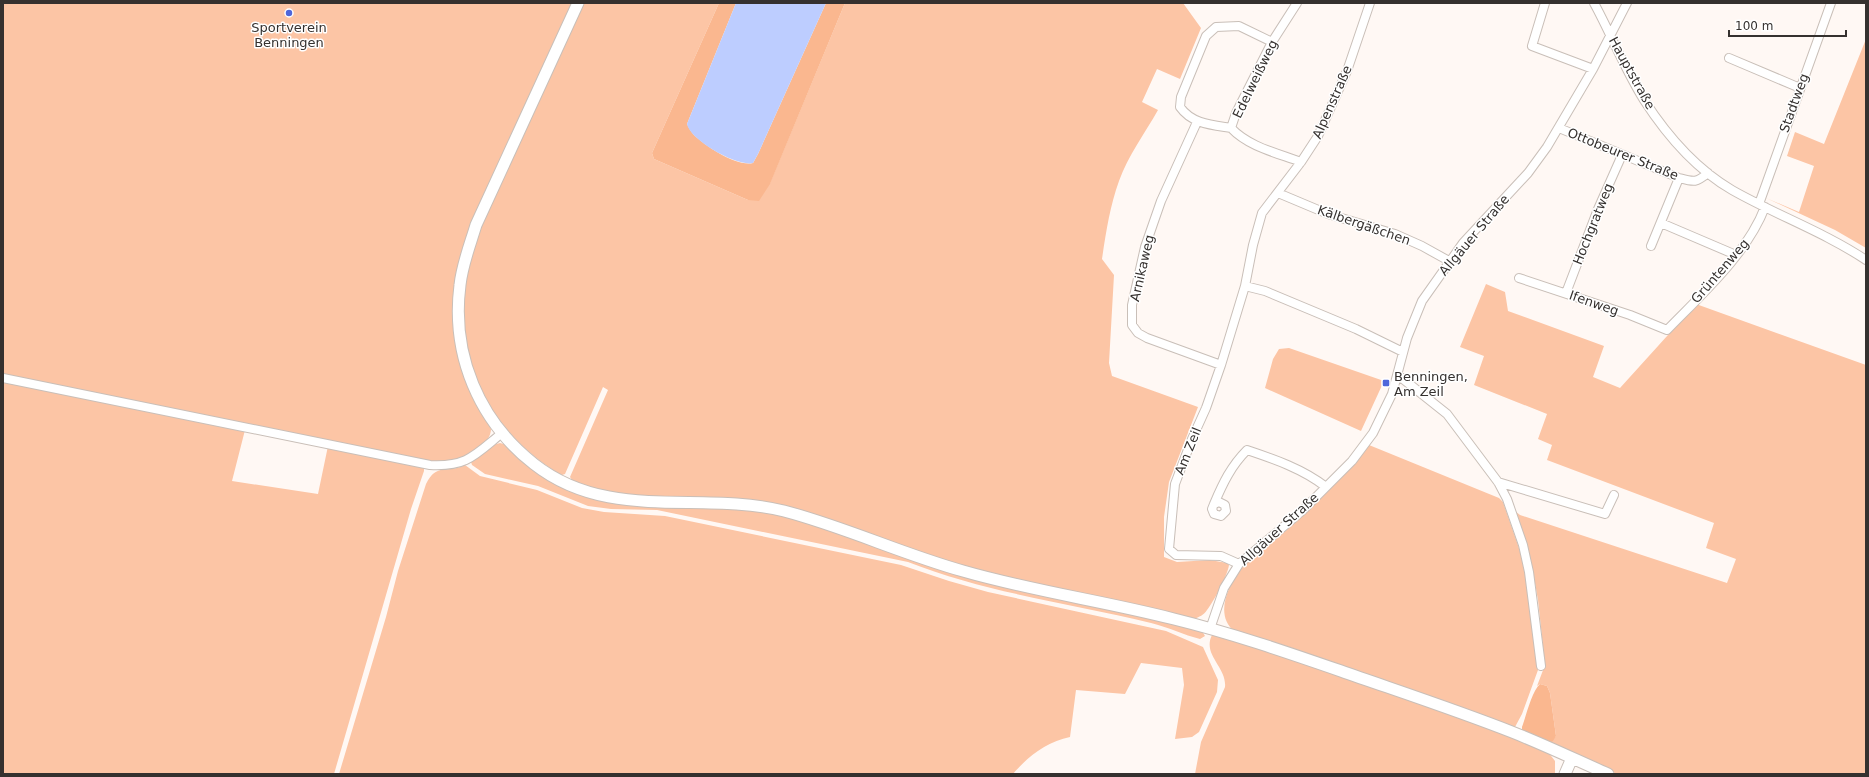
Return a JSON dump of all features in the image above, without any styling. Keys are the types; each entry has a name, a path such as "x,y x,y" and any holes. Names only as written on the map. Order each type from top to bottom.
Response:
{"street":[{"path":"578,3 476,225 460,282 458,324 463,356 468,374 480,400 502,432 534,464 551,475 580,489 601,496 644,502 738,503 780,510 824,523 960,571 994,580 1147,612 1210,629 1292,654 1460,712 1516,734 1608,774"},
{"name":"Edelweißweg","path":"1296,3 1272,42 1236,113 1231,128 1240,138 1250,143 1301,162"},
{"name":"Alpenstraße","path":"1278,193 1318,136 1347,71 1370,3"},
{"path":"1545,3 1532,46 1593,70"},
{"name":"Hauptstraße","path":"1594,3 1611,33 1644,99 1674,141 1708,173 1731,189 1831,239 1866,260"},
{"name":"Allgäuer Straße","path":"1210,629 1224,588 1239,564 1285,526 1326,487 1352,461 1373,433 1388,405 1416,312 1449,261 1478,226 1531,168 1559,128 1593,70 1627,3"},
{"name":"Stadtweg","path":"1762,205 1800,88 1831,3"},
{"path":"1231,128 1197,122 1185,115 1180,108 1181,96 1206,36 1216,27 1239,26 1272,42"},
{"path":"1729,58 1800,88"},
{"name":"Arnikaweg","path":"1197,122 1160,201 1145,247 1132,305 1132,325 1138,333 1147,338 1221,365"},
{"name":"Ottobeurer Straße","path":"1559,128 1679,178 1693,182 1700,180 1708,173"},
{"name":"Hochgratweg","path":"1566,293 1598,209 1622,155"},
{"path":"1651,246 1679,178"},
{"name":"Am Zeil","path":"1239,564 1221,556 1176,555 1169,549 1175,484 1192,439 1206,408 1221,365 1245,286 1253,245 1262,213 1278,193"},
{"name":"Kälbergäßchen","path":"1278,193 1328,214 1395,234 1422,246 1449,261"},
{"name":"Grüntenweg","path":"1667,330 1706,290 1736,255 1758,224 1762,205"},
{"path":"1661,223 1736,255"},
{"name":"Ifenweg","path":"1520,278 1630,315 1667,330"},
{"path":"1245,286 1266,291 1356,329 1403,352"},
{"path":"1398,375 1447,414 1498,482 1507,499 1523,545 1534,598 1541,666"},
{"path":"3,378 430,465 457,464 467,460 502,432"},
{"path":"1214,504 1234,462 1247,450 1276,460 1316,479 1326,487"},
{"path":"1498,482 1605,514 1614,495"},
{"path":"1565,774 1572,758"}],"shaded area":[{"path":"3,3 574,3 482,202 454,323 455,342 463,372 491,429 488,439 484,444 469,455 455,461 429,461 3,374"},
{"path":"583,3 719,3 652,153 654,159 748,200 770,183 845,3 1183,3 1201,28 1180,79 1157,69 1142,102 1158,110 1132,154 1119,181 1111,210 1102,259 1114,275 1109,363 1112,376 1198,407 1169,482 1164,517 1164,557 1177,562 1210,560 1227,563 1229,565 1220,589 1204,613 1200,617 1194,619 977,571 806,513 643,497 594,489 572,480 570,477 608,390 603,387 565,474 562,475 556,472 533,455 513,436 496,416 482,393 472,369 465,343 463,316 464,287 471,257 488,209"},
{"path":"719,3 736,3 687,124 694,135 713,150 739,162 753,163 826,3 845,3 770,184 759,201 748,200 654,159 652,153"},
{"path":"1866,39 1866,248 1835,230 1766,198 1799,212 1814,166 1787,156 1795,132 1824,144"},
{"path":"1486,284 1505,292 1508,311 1604,346 1593,377 1620,388 1696,304 1866,365 1866,774 1617,774 1549,743 1556,736 1550,693 1547,686 1540,684 1537,686 1545,665 1538,600 1533,572 1515,511 1520,515 1727,583 1736,559 1706,548 1714,523 1547,460 1552,445 1538,439 1547,414 1474,385 1484,356 1460,347"},
{"path":"1289,348 1384,381 1361,431 1265,388 1273,359 1279,349"},
{"path":"3,381 245,430 232,481 318,494 328,446 424,466 424,471 411,509 334,774 3,774"},
{"path":"500,443 507,445 571,489 692,506 771,512 1101,606 1202,631 1205,636 1200,639 1151,623 998,590 938,573 908,562 657,510 611,509 588,506 538,486 485,474 472,465 471,462 481,453"},
{"path":"1369,445 1499,498 1503,502 1524,567 1538,670 1522,714 1515,727 1235,632 1225,618 1225,601 1231,584 1240,569 1289,528 1332,487"},
{"path":"465,465 480,476 537,490 582,508 604,512 665,516 901,565 988,592 1166,631 1203,647 1218,680 1217,692 1199,732 1192,737 1175,739 1184,685 1182,668 1141,663 1125,694 1076,690 1070,737 1054,742 1038,751 1025,761 1013,774 339,774 386,617 398,571 426,484 430,477 438,471 453,469"},
{"path":"1212,635 1217,635 1298,661 1508,735 1548,752 1555,761 1555,774 1195,774 1201,742 1225,687 1225,680 1210,649"},
{"path":"1540,684 1547,686 1550,693 1556,736 1553,741 1549,743 1522,730 1532,698"}],"water":[{"path":"736,3 826,3 753,163 736,161 715,151 696,137 687,124"}],"place":[{"name":"Sportverein Benningen","path":"289,13"},
{"name":"Benningen, Am Zeil","path":"1386,383"}]}
